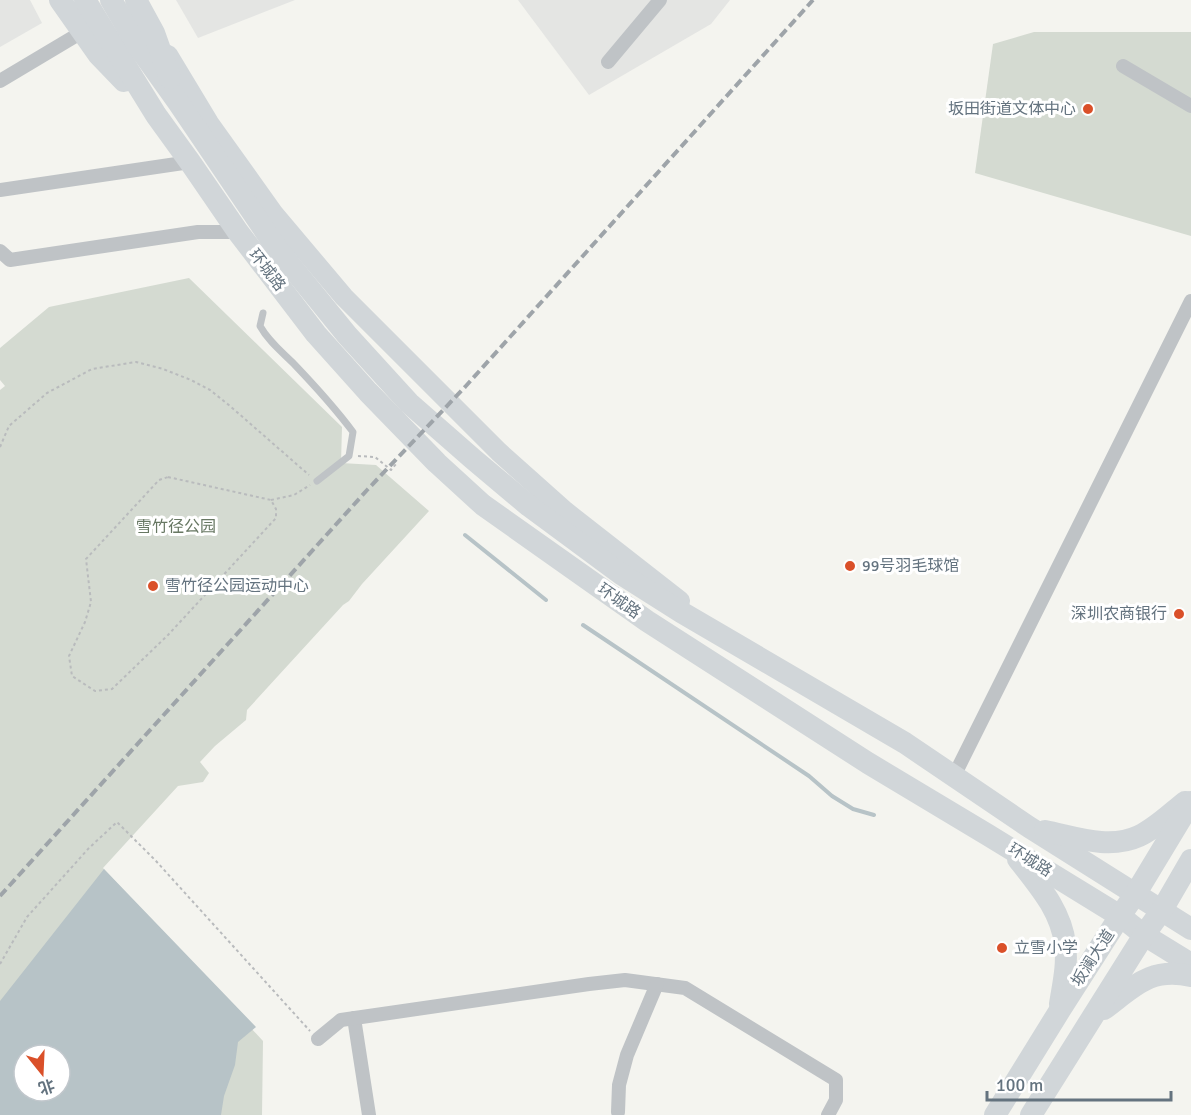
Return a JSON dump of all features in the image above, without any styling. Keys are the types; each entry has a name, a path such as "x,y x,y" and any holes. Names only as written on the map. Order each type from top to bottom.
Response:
{"main road":[{"path":"60,0 98,54 156,115"},
{"path":"85,0 156,115"},
{"path":"111,0 138,46 178,102"},
{"path":"136,0 209,123 267,205 344,297 491,444 566,512 740,646"},
{"path":"154,33 178,102"},
{"name":"环城路","path":"178,102 278,250 347,335 409,403 529,506 621,574 905,743 1029,828 1191,929"},
{"name":"环城路","path":"156,115 238,232 316,334 437,463 483,505 647,621 868,763 1120,916 1144,935 1191,964"},
{"path":"1029,828 1099,842 1120,842 1149,830 1191,800"},
{"name":"坂澜大道","path":"995,1115 1136,893 1191,800"},
{"path":"1008,846 1049,898 1057,914 1065,943 1060,1010"},
{"name":"坂澜大道","path":"1031,1115 1162,910 1191,860"},
{"path":"1091,1019 1138,983 1160,974 1175,973 1191,976"}],"street":[{"path":"608,62 660,0"},
{"path":"0,81 82,32"},
{"path":"1123,66 1191,106"},
{"path":"0,190 190,162"},
{"path":"0,251 9,260 198,232 238,232"},
{"path":"954,776 1191,301"},
{"path":"318,1040 341,1020 354,1018 624,980 685,988 836,1080 836,1101 828,1115"},
{"path":"617,1114 619,1085 627,1055 657,984"},
{"path":"354,1018 369,1115"}],"lane":[{"path":"263,313 260,326 267,338 332,405 353,432 350,456 317,482"}],"path":[{"path":"0,447 9,426 47,393 92,369 136,362 163,369 210,390 317,482 294,495 271,500 168,477 159,480 86,559 91,602 85,622 69,656 72,676 95,691 112,689 168,635 276,518 276,509 271,500"},
{"path":"350,456 375,457 391,470 396,464"},
{"path":"0,964 27,917 89,848 117,822 180,886 318,1040"}],"shaded area":[{"path":"0,0 30,0 42,23 0,47"},
{"path":"176,0 295,0 198,38"},
{"path":"518,0 730,0 711,24 589,95"},
{"path":"104,869 256,1027 238,1042 235,1065 224,1096 221,1115 0,1115 0,1001"}],"green space":[{"name":"坂田街道文体中心","path":"1034,32 1191,32 1191,236 975,173 993,44"},
{"name":"雪竹径公园","path":"189,278 342,427 341,463 376,465 429,511 247,710 246,720 200,762 209,773 203,782 178,786 103,868 263,1041 262,1115 0,1115 0,390 5,386 0,380 0,348 49,307"}],"waterway":[{"path":"465,535 546,600"},
{"path":"583,625 809,776 832,796 853,809 874,815"}],"railway":[{"path":"0,896 368,489 465,387 813,0"}],"place":[{"name":"坂田街道文体中心","path":"1088,109"},
{"name":"99号羽毛球馆","path":"850,566"},
{"name":"雪竹径公园运动中心","path":"153,586"},
{"name":"深圳农商银行","path":"1179,614"},
{"name":"立雪小学","path":"1002,948"}]}
